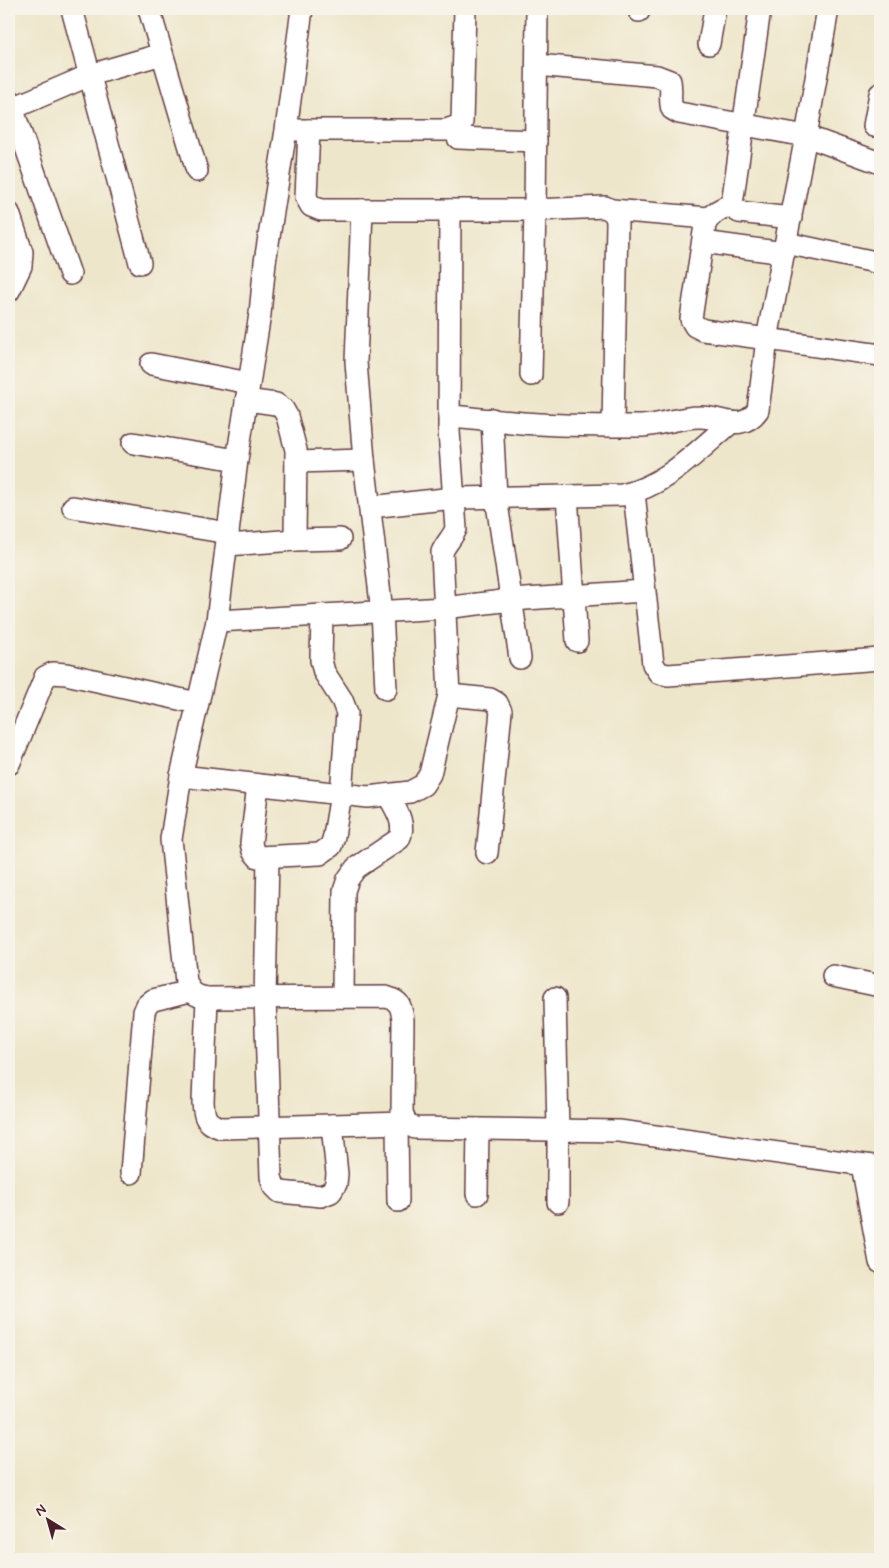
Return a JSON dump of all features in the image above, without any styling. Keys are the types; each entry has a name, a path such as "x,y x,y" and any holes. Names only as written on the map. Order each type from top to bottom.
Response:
{"street":[{"path":"72,9 140,263"},
{"path":"149,9 197,171"},
{"path":"302,9 286,130 265,262 260,314 237,460 217,621 181,776 171,839 186,982 198,995 204,1115 210,1124 221,1128 402,1123 415,1128 620,1131 871,1166 880,1262"},
{"path":"286,130 446,130 455,127 462,122 463,113 465,9"},
{"path":"531,375 537,9"},
{"path":"709,44 714,9"},
{"path":"760,9 732,204 739,212 791,218"},
{"path":"449,416 539,424 646,426 699,417 732,422 743,422 752,419 758,410 767,339 791,218 828,9"},
{"path":"70,274 12,114 90,75 162,54"},
{"path":"537,65 665,78 670,81 672,109 679,113 806,136 880,163"},
{"path":"874,126 880,94"},
{"path":"309,130 306,197 311,206 321,210 535,210 605,207 612,210 708,218 732,204"},
{"path":"458,138 536,142"},
{"path":"362,210 355,346 364,460 382,612 386,689"},
{"path":"181,776 368,797 410,792 423,785 430,774 449,695 442,552 456,530 449,416 450,210"},
{"path":"612,210 618,222 613,425"},
{"path":"9,214 22,252 21,266 9,291"},
{"path":"708,218 692,319 695,326 703,330 880,355"},
{"path":"703,242 785,248 880,263"},
{"path":"151,364 248,392 283,408 296,450 296,540"},
{"path":"492,419 496,497 520,658"},
{"path":"370,507 454,498 622,495 634,493 675,471 732,422"},
{"path":"133,443 237,460"},
{"path":"296,462 364,460"},
{"path":"634,493 653,664 659,673 668,675 880,659"},
{"path":"567,496 577,641"},
{"path":"73,507 227,539 340,539"},
{"path":"217,621 444,608 511,600 644,591"},
{"path":"258,785 252,843 253,851 258,857 320,854 330,846 334,836 341,794 347,713 342,700 324,672 320,660 322,615"},
{"path":"9,764 45,677 53,673 66,674 197,703"},
{"path":"449,695 490,699 497,703 501,711 487,853"},
{"path":"343,997 344,892 348,878 356,868 399,839 403,832 402,824 388,795"},
{"path":"268,858 265,998 272,1177 274,1186 280,1192 321,1196 331,1192 336,1184 338,1174 332,1125"},
{"path":"833,976 880,986"},
{"path":"131,1173 144,1012 147,1005 153,1000 198,995 265,998 386,997 396,1000 401,1007 403,1020 402,1123 398,1201"},
{"path":"555,998 558,1202"},
{"path":"477,1194 478,1129"}]}
